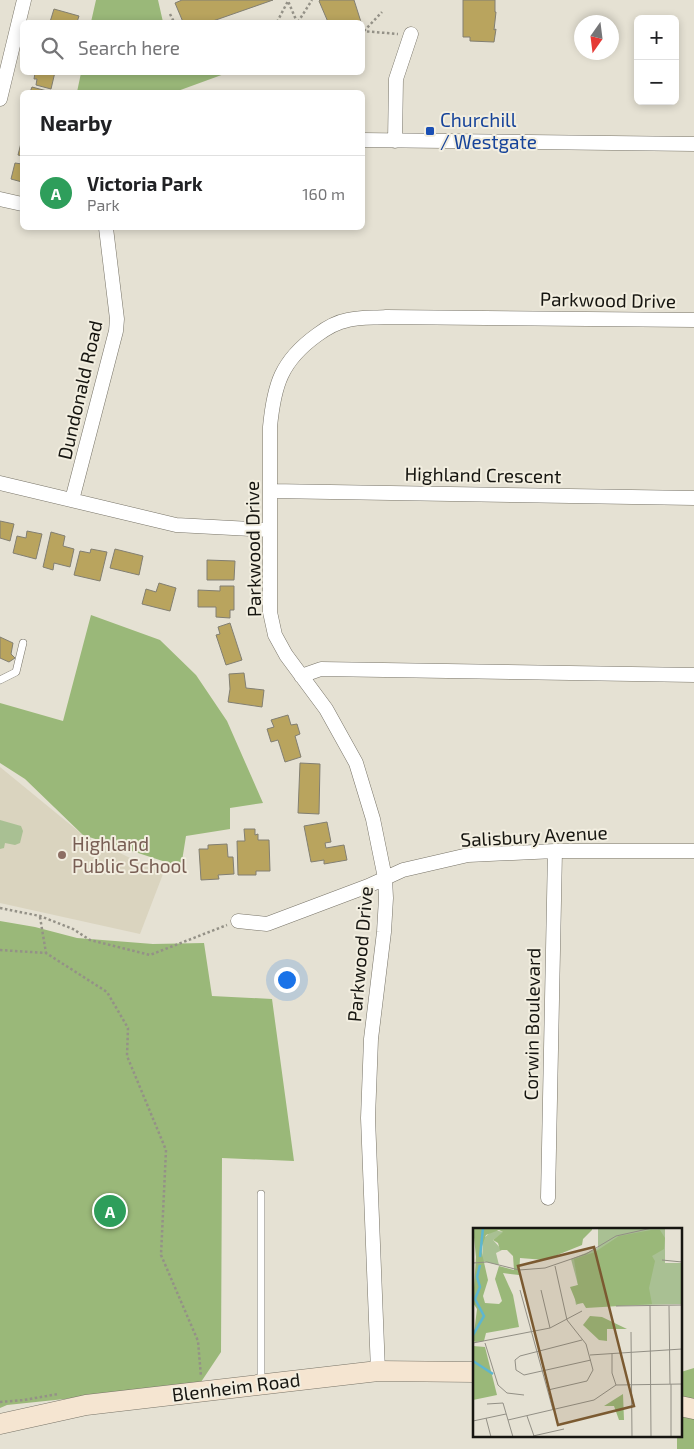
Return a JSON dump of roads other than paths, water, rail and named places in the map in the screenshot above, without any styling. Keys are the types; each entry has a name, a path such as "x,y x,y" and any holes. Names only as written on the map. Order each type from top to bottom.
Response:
{"main road":[{"name":"Blenheim Road","path":"0,1424 86,1405 378,1371 473,1372"}],"street":[{"path":"0,99 24,0"},
{"path":"395,141 396,79 411,34"},
{"path":"365,140 694,144"},
{"path":"0,199 20,204"},
{"name":"Dundonald Road","path":"72,500 116,331 117,319 106,230"},
{"name":"Parkwood Drive","path":"378,1371 368,1118 371,1039 384,932 385,878 373,819 356,763 326,709 286,655 275,635 270,612 270,428 273,399 290,358 303,345 323,330 347,320 386,317 694,320"},
{"path":"0,483 176,525 270,530"},
{"name":"Highland Crescent","path":"271,491 694,498"},
{"path":"301,676 321,669 694,675"},
{"name":"Salisbury Avenue","path":"238,921 268,924 403,870 468,855 555,851 694,851"},
{"name":"Corwin Boulevard","path":"548,1198 555,851"}],"lane":[{"path":"0,680 16,672 23,643"},
{"path":"261,1194 261,1384"}],"place":[{"name":"Churchill / Westgate","path":"430,131"},
{"name":"Highland Public School","path":"62,855"},
{"name":"Victoria Park","path":"110,1211"}]}
